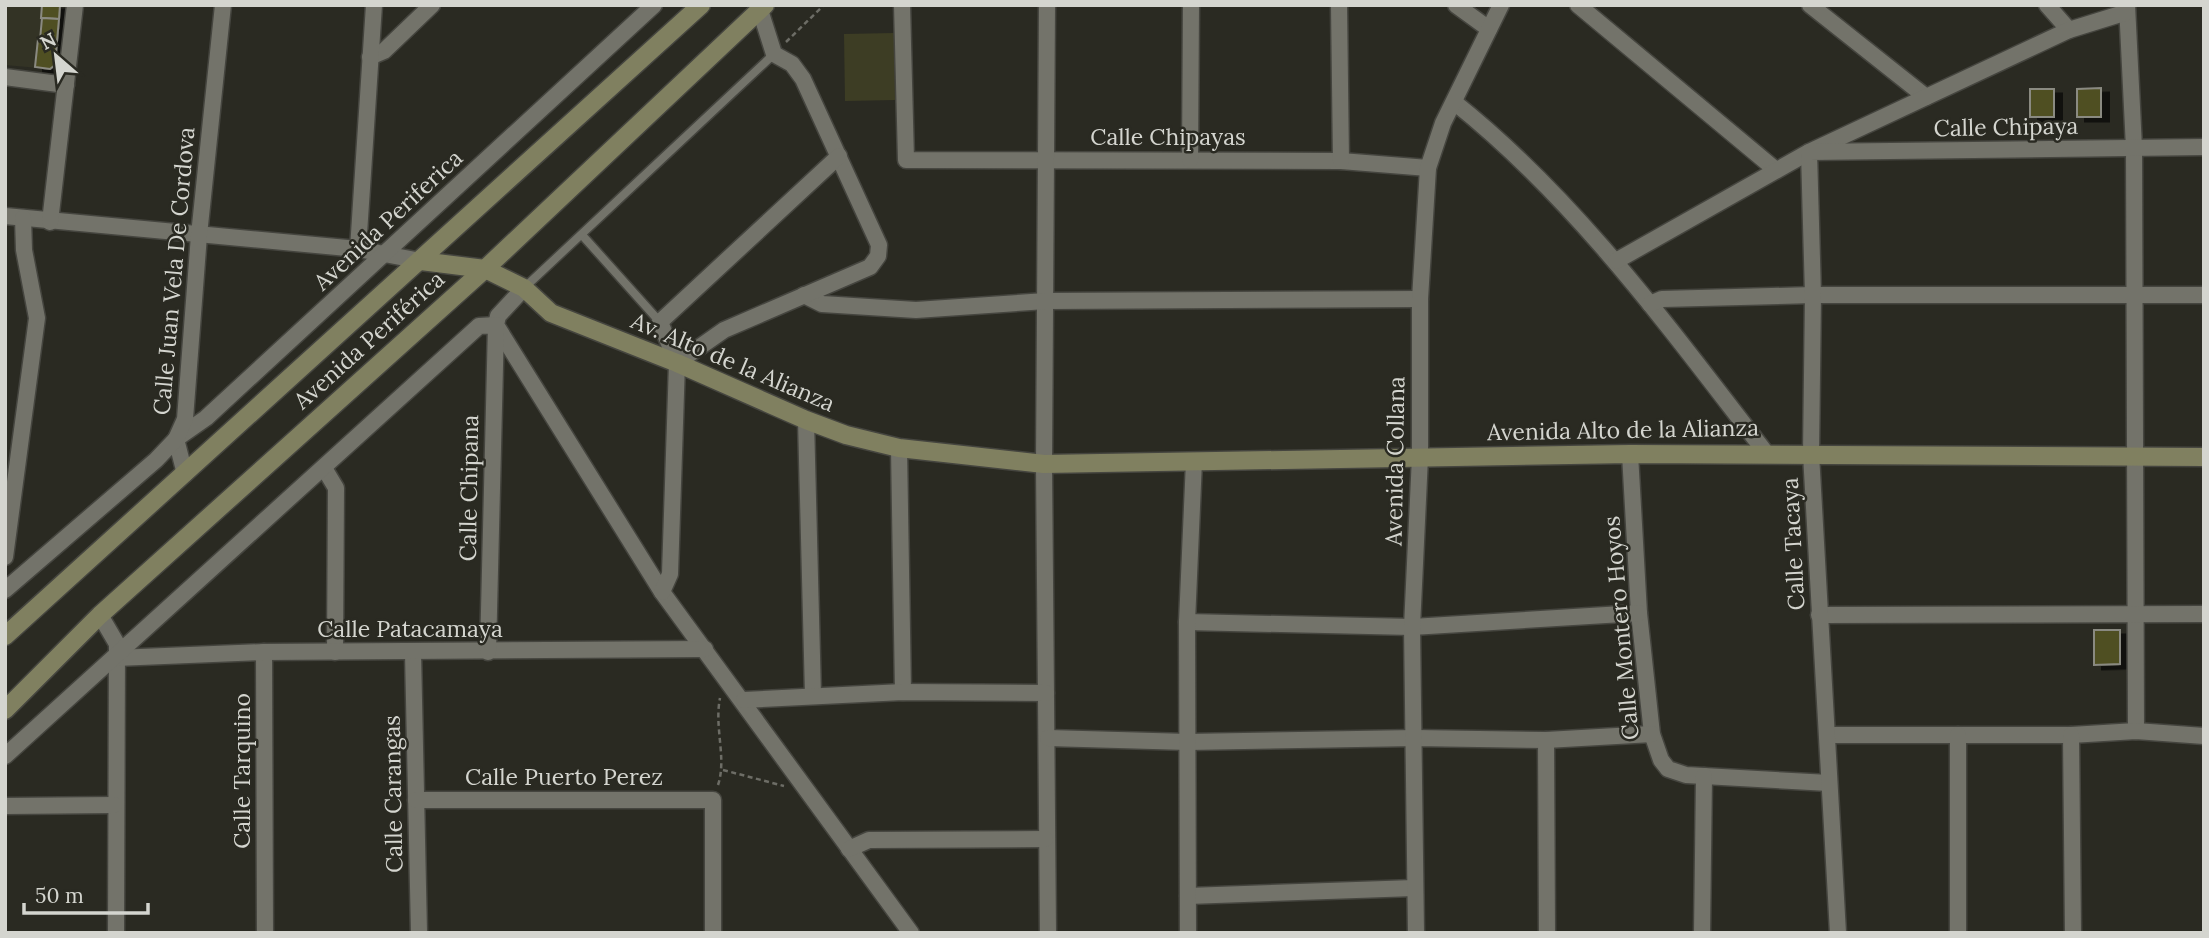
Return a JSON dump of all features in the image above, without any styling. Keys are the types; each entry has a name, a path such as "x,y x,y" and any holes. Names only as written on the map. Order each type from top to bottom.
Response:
{"street":[{"path":"50,222 75,5"},
{"name":"Calle Juan Vela De Cordova","path":"6,589 156,460 176,439 186,419 199,235 223,5"},
{"path":"358,249 374,5"},
{"path":"370,57 384,51 432,5"},
{"name":"Avenida Periferica","path":"176,439 206,418 654,5"},
{"name":"Avenida Periférica","path":"5,636 701,5"},
{"name":"Calle Chipayas","path":"902,5 906,160 1341,160 1428,168"},
{"path":"1047,5 1044,464 1048,738 1045,839 1048,933"},
{"path":"1190,160 1191,5"},
{"path":"1339,5 1341,160"},
{"path":"1456,5 1489,29"},
{"name":"Avenida Collana","path":"1416,933 1412,628 1420,457 1420,299 1428,168 1443,123 1501,5"},
{"path":"1578,5 1776,170"},
{"path":"1810,5 1926,97"},
{"path":"2047,5 2069,30"},
{"path":"677,363 724,330 870,267 878,256 879,245 803,79 792,64 774,54 762,8"},
{"name":"Avenida Periférica","path":"5,710 100,615 485,268 762,8"},
{"path":"1616,261 1809,152 2069,30 2127,9 2134,148 2133,456 2138,614 2136,731"},
{"path":"5,77 66,85"},
{"path":"1454,102 1506,143 1616,261 1766,453"},
{"name":"Calle Chipaya","path":"1809,152 2204,148"},
{"name":"Calle Tacaya","path":"1809,152 1813,295 1811,454 1838,933"},
{"path":"663,592 670,574 677,363 660,322 839,156"},
{"path":"5,216 358,249 421,261"},
{"path":"5,557 9,504 37,318 24,250 23,218"},
{"name":"Av. Alto de la Alianza","path":"421,261 485,268 524,288 551,313 846,435 899,448 1044,464"},
{"path":"524,288 498,316 496,324 663,592 911,933"},
{"path":"804,295 822,304 916,310 1046,302 1420,299"},
{"path":"1650,304 1662,299 1813,295 2204,296"},
{"path":"5,756 479,326 496,324"},
{"name":"Calle Chipana","path":"488,652 496,324"},
{"path":"806,420 813,695"},
{"path":"176,439 185,474"},
{"path":"899,448 902,692"},
{"name":"Avenida Alto de la Alianza","path":"1044,464 1766,453 2204,457"},
{"name":"Calle Montero Hoyos","path":"1630,454 1639,613 1652,734 1656,750 1668,769 1703,776"},
{"path":"1188,933 1187,622 1194,461"},
{"path":"324,468 336,488 335,652"},
{"path":"1187,622 1412,628 1639,613"},
{"path":"1819,615 2204,614"},
{"path":"100,615 117,644 114,805 116,933"},
{"name":"Calle Patacamaya","path":"116,658 264,652 705,649"},
{"name":"Calle Tarquino","path":"264,652 265,933"},
{"name":"Calle Carangas","path":"413,653 419,933"},
{"path":"744,700 902,692 1046,693"},
{"path":"1828,735 2071,735 2136,731 2204,736"},
{"path":"1048,738 1188,742 1415,738 1546,740 1652,734"},
{"path":"1958,735 1958,933"},
{"path":"2071,735 2073,933"},
{"path":"1546,740 1547,933"},
{"path":"1702,933 1703,776 1829,782"},
{"name":"Calle Puerto Perez","path":"416,800 713,800 713,933"},
{"path":"5,806 114,805"},
{"path":"849,849 869,840 1045,839"},
{"path":"1188,895 1414,888"}],"lane":[{"path":"524,288 774,54"},
{"path":"582,235 660,322"}],"path":[{"path":"774,54 824,5"},
{"path":"724,675 718,709 718,744 723,770 809,792"}],"shaded area":[{"path":"5,5 60,5 55,65 50,69 5,65"},
{"path":"894,33 895,100 845,101 844,34"}],"building":[{"path":"42,5 60,5 59,19 41,18"},
{"path":"42,18 59,19 57,41 40,40"},
{"path":"38,39 57,41 55,65 50,69 35,67"},
{"path":"2101,88 2101,117 2077,117 2077,89"},
{"path":"2030,89 2054,89 2054,117 2030,117"},
{"path":"2094,630 2120,630 2120,664 2094,665"}]}
